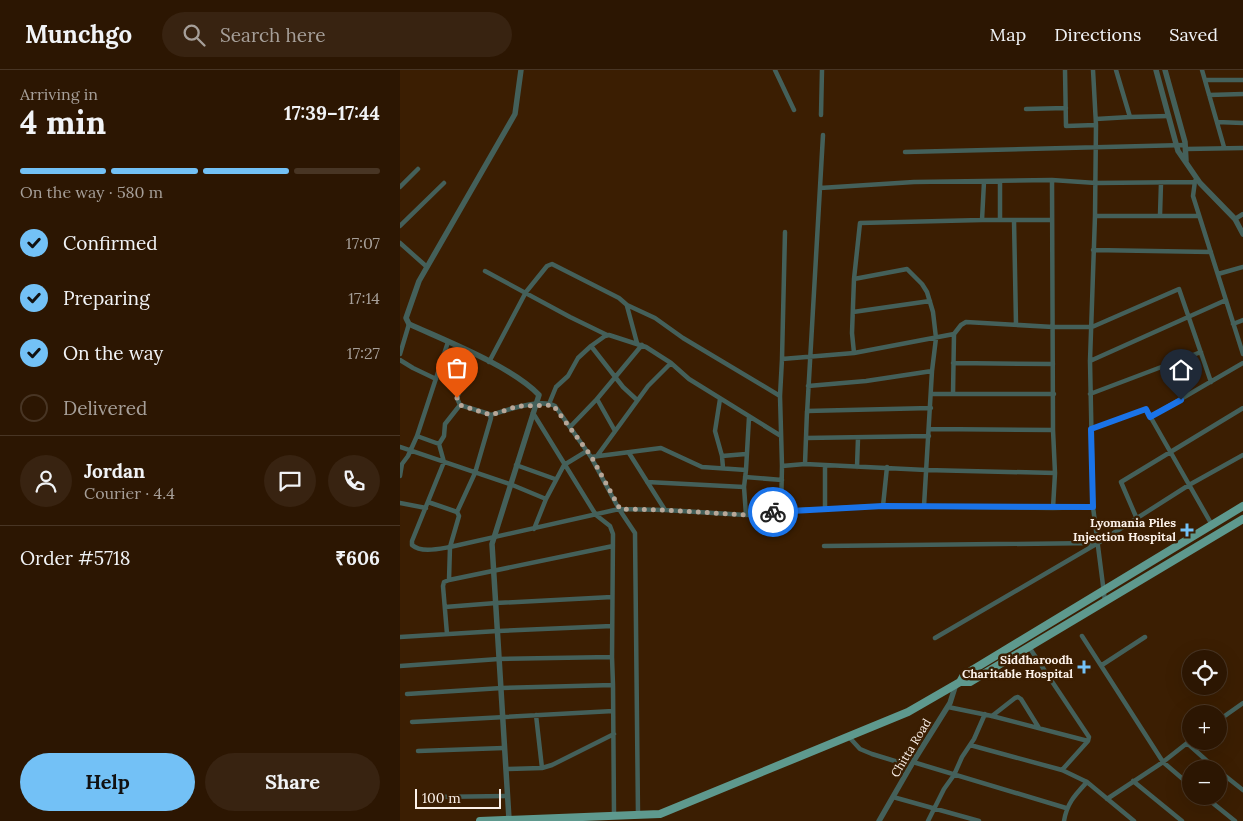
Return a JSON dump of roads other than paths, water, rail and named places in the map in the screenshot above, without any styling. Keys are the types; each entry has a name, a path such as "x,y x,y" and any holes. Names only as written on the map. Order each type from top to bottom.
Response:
{"main road":[{"path":"480,821 614,815 625,818 638,814 660,814 849,737 914,709 958,683 964,675 1243,506"},
{"path":"958,683 970,682 1243,519"}],"street":[{"path":"505,820 508,796 492,547 493,538 538,395 489,362 409,324 406,318 414,291 515,114 521,70"},
{"path":"775,70 794,110"},
{"path":"821,115 822,70"},
{"path":"1065,70 1066,126 1130,117 1169,116"},
{"path":"1093,70 1096,122 1096,216 1093,250 1090,394 1093,507 1105,601"},
{"path":"1116,70 1130,117"},
{"path":"1156,70 1178,151 1186,161 1196,181 1235,219 1243,234"},
{"path":"1165,70 1186,147 1186,161"},
{"path":"1202,70 1224,147"},
{"path":"1205,80 1243,80"},
{"path":"1210,95 1243,94"},
{"path":"1026,109 1066,108"},
{"path":"1217,122 1243,123"},
{"path":"805,464 809,357 823,135"},
{"path":"905,152 1177,146 1243,148"},
{"path":"400,187 418,169"},
{"path":"820,188 914,182 1052,180 1096,183 1196,181"},
{"path":"1052,180 1053,430 1056,473 1053,508"},
{"path":"1000,181 1000,220"},
{"path":"1196,181 1193,196 1243,354"},
{"path":"982,220 984,182"},
{"path":"1160,215 1161,182"},
{"path":"400,226 444,183"},
{"path":"1235,219 1243,214"},
{"path":"1096,216 1200,216"},
{"path":"1014,220 1016,324"},
{"path":"854,353 852,333 854,279 860,223 1052,220"},
{"path":"781,511 780,396 785,232"},
{"path":"400,243 427,267"},
{"path":"1093,250 1211,252"},
{"path":"489,362 526,292 546,266 552,264 655,318 683,338 780,396"},
{"path":"1218,274 1243,267"},
{"path":"854,279 907,269 922,284 930,301 936,338 932,371 924,506"},
{"path":"486,271 570,318 607,335 640,344 670,363 689,379 780,436"},
{"path":"953,394 954,334 960,325 966,322 1053,327 1092,327 1179,289 1211,382"},
{"path":"1090,361 1226,300"},
{"path":"853,312 930,301"},
{"path":"627,305 640,344"},
{"path":"1233,324 1243,320"},
{"path":"400,354 402,338 409,324"},
{"path":"782,359 785,357 854,353 954,334"},
{"path":"549,404 558,384 566,378 578,358 607,335"},
{"path":"400,476 402,464 417,436 448,342"},
{"path":"570,427 597,399 640,344"},
{"path":"591,346 623,387 637,400"},
{"path":"1090,394 1201,352"},
{"path":"474,354 457,398 460,405 491,415 516,406 549,404 555,406 591,456 636,538 638,814"},
{"path":"400,360 436,379"},
{"path":"597,456 637,400 670,363"},
{"path":"953,363 1053,364"},
{"path":"1150,417 1243,363"},
{"path":"808,386 866,381 932,371"},
{"path":"931,394 1054,394"},
{"path":"597,399 614,432"},
{"path":"720,399 715,431 722,456 723,468"},
{"path":"460,405 445,424 444,436 439,444 444,462 412,544 414,547 428,550 450,547 620,509 746,515 781,511 883,506 1093,507"},
{"path":"807,414 807,411 931,408"},
{"path":"1137,519 1121,482 1243,408"},
{"path":"1091,429 1146,409 1212,525"},
{"path":"533,413 596,515 610,526 612,531 614,815"},
{"path":"449,580 450,547 459,516 457,512 475,473 491,415"},
{"path":"746,515 744,487 749,417"},
{"path":"929,429 1053,430"},
{"path":"417,436 439,444"},
{"path":"806,438 929,436"},
{"path":"857,467 858,438"},
{"path":"400,447 510,484 546,499"},
{"path":"591,456 661,448 702,468 746,470"},
{"path":"534,529 555,479 564,465 587,451"},
{"path":"629,453 665,510"},
{"path":"722,456 746,454"},
{"path":"935,638 1098,543 1189,485 1243,454"},
{"path":"782,466 805,464 926,470 1056,473"},
{"path":"516,465 555,479"},
{"path":"825,465 825,509"},
{"path":"883,506 887,467"},
{"path":"745,477 782,480"},
{"path":"647,482 744,487"},
{"path":"428,502 457,512"},
{"path":"400,503 426,508"},
{"path":"824,546 1098,543"},
{"path":"447,634 444,582 613,546"},
{"path":"445,607 612,597"},
{"path":"400,637 612,626"},
{"path":"1082,636 1163,762 1182,778"},
{"path":"1102,665 1145,637"},
{"path":"1029,647 1088,735 1088,742 1062,770"},
{"path":"400,666 499,659 612,657"},
{"name":"Chitta Road","path":"879,821 948,707 958,683"},
{"path":"407,694 502,688 613,685"},
{"path":"992,716 1018,697 1022,699 1039,728"},
{"path":"1227,714 1243,703"},
{"path":"948,707 985,714 1088,742"},
{"path":"412,722 613,711"},
{"path":"928,821 985,714"},
{"path":"536,715 542,768"},
{"path":"506,769 542,768 552,765 614,734"},
{"path":"849,737 860,749 872,754 954,775 1066,808"},
{"path":"970,745 1062,770 1087,782 1134,821"},
{"path":"1107,799 1182,747"},
{"path":"418,751 504,748"},
{"path":"1197,750 1207,760"},
{"path":"1227,777 1243,790"},
{"path":"1133,781 1182,821"},
{"path":"1064,821 1066,808 1072,798 1087,782"},
{"path":"431,797 508,796"},
{"path":"893,797 979,821"},
{"path":"1215,805 1235,821"}],"place":[{"name":"Lyomania Piles Injection Hospital","path":"1187,530"},
{"name":"Siddharoodh Charitable Hospital","path":"1084,667"}]}
